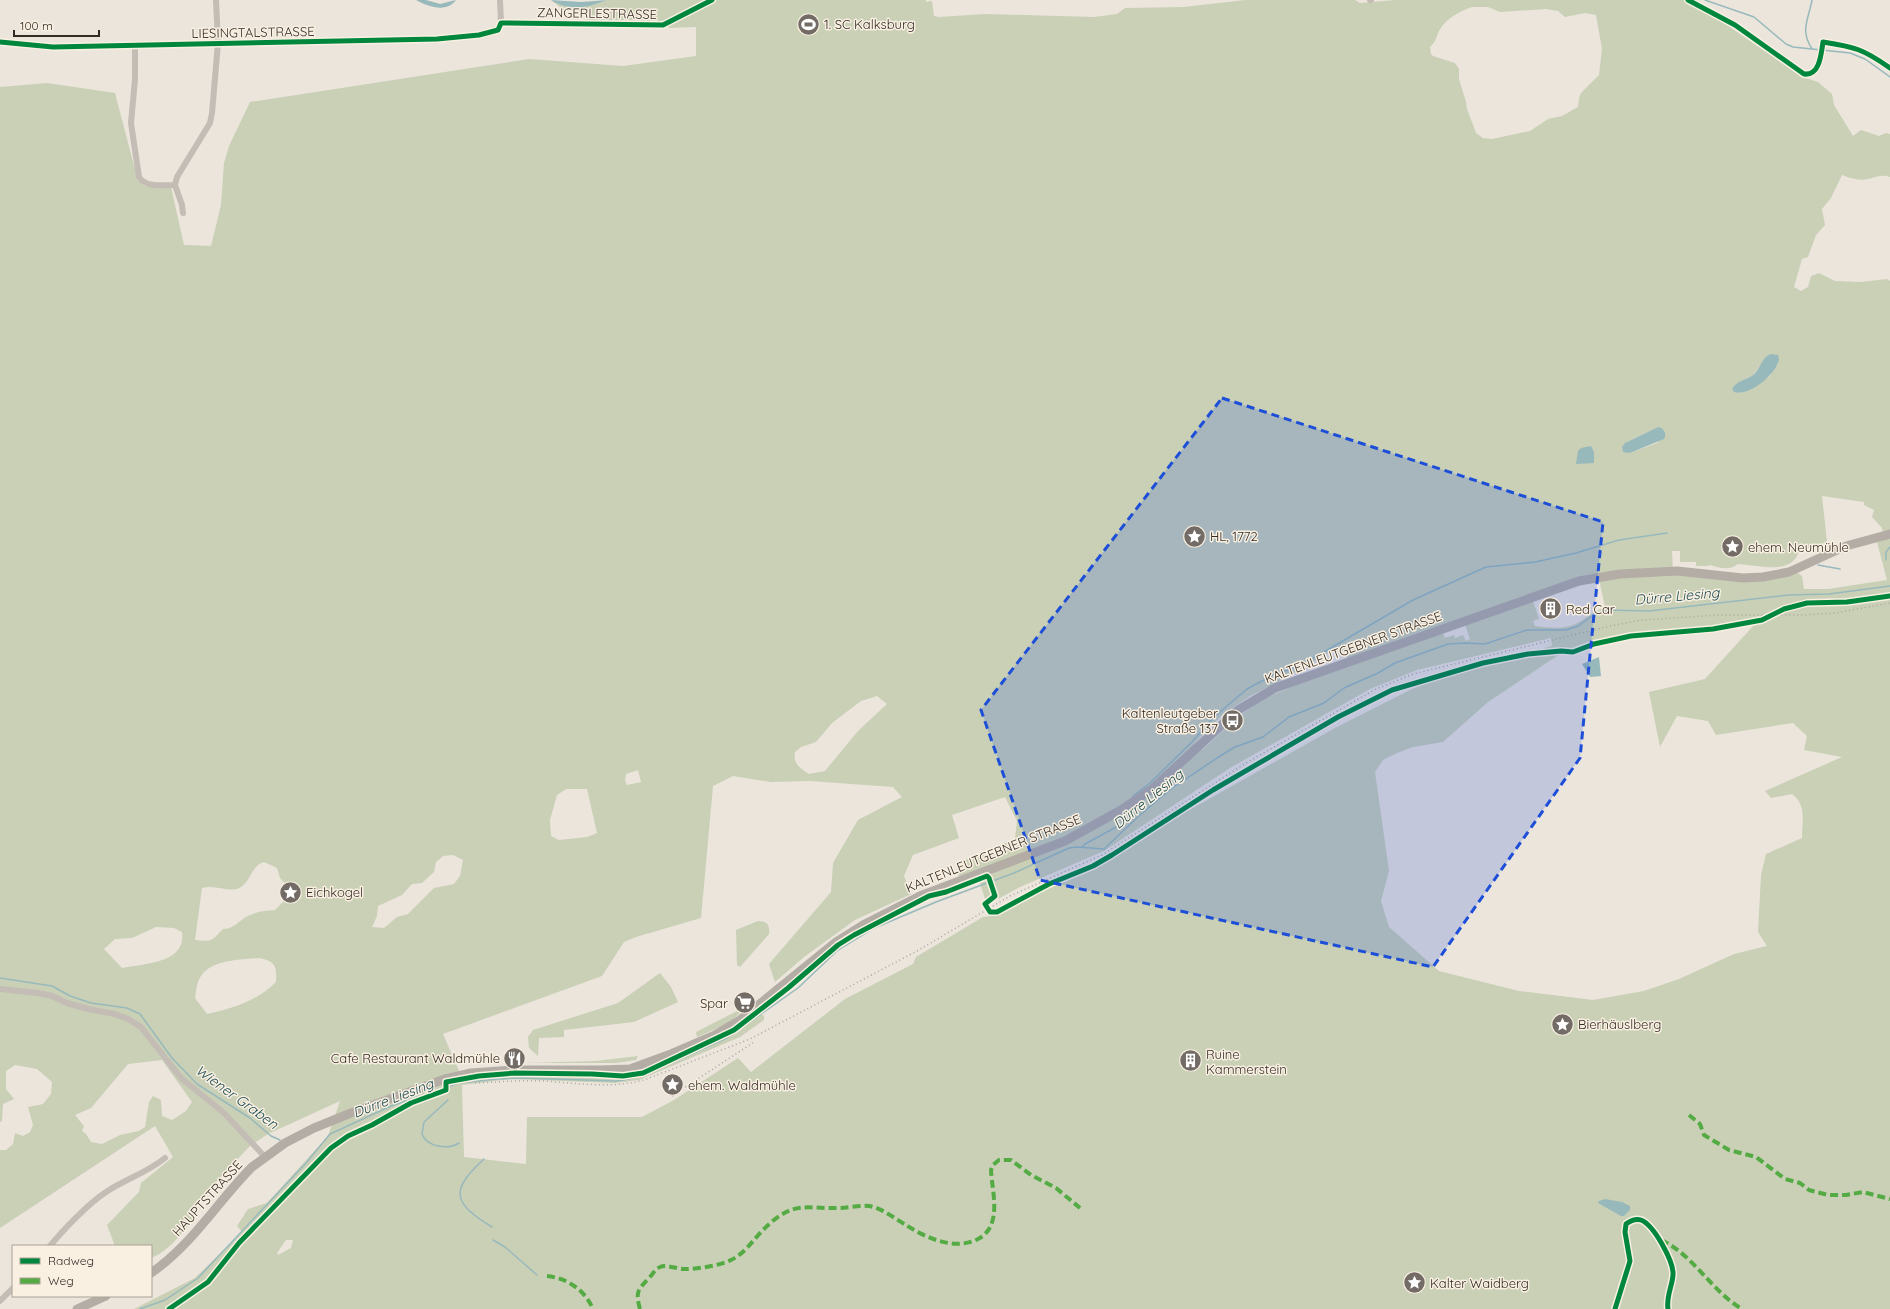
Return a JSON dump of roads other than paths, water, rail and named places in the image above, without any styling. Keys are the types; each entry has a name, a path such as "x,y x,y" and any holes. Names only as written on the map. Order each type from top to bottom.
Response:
{"main road":[{"name":"KALTENLEUTGEBNER STRASSE","path":"285,1143 336,1118 446,1084 471,1073 514,1070 600,1070 630,1068 661,1058 712,1036 740,1020 836,942 863,925 926,893 1065,841 1122,810 1152,789 1238,710 1264,693 1291,681 1579,581 1620,574 1676,571 1743,578 1770,576 1802,566 1846,546 1890,534"},
{"name":"HAUPTSTRASSE","path":"152,1272 189,1240 244,1176 265,1157 285,1143"},
{"path":"77,1309 104,1297"}],"street":[{"path":"183,213 182,205 175,185 178,177 210,123 212,112 218,43 216,0"},
{"path":"500,0 501,23"},
{"name":"LIESINGTALSTRASSE","path":"0,42 53,47 437,39 488,33 498,30 501,23"},
{"name":"ZANGERLESTRASSE","path":"501,23 666,24"},
{"path":"134,46 135,80 131,123 140,177 148,184 175,185"},
{"path":"0,988 52,996 67,1003 88,1009 115,1014 141,1026 181,1078 224,1113 265,1157"},
{"path":"51,1245 69,1225 105,1192 151,1170 165,1158"},
{"path":"0,1301 12,1289"}],"water":[{"path":"416,0 426,0 440,4 456,0 452,4 442,8 437,8"},
{"path":"551,0 581,2 607,0 579,8 558,4"},
{"path":"1771,354 1778,355 1779,359 1777,365 1768,377 1754,388 1740,393 1734,392 1732,389 1734,386 1753,375 1758,370 1763,360"},
{"path":"1658,427 1664,432 1664,439 1630,453 1623,452 1622,447 1625,443"},
{"path":"1591,446 1594,452 1594,463 1576,464 1578,451 1581,448"},
{"path":"1599,657 1601,676 1590,677 1582,664"},
{"path":"1605,1199 1622,1202 1630,1206 1630,1210 1624,1216 1621,1216 1598,1203 1599,1201"}],"waterway":[{"path":"1705,0 1754,17 1786,44 1793,47 1850,53 1865,59 1890,77"},
{"path":"1812,0 1806,25 1806,36 1812,49"},
{"path":"1133,796 1150,783 1192,742 1213,718 1247,689 1273,675 1300,666 1413,600 1486,567 1535,562 1576,553 1619,540 1667,533"},
{"path":"1886,560 1886,552 1890,547"},
{"path":"1818,565 1840,569"},
{"name":"Dürre Liesing","path":"447,1087 459,1083 497,1079 522,1078 615,1081 645,1075 727,1038 798,988 838,950 872,929 936,902 1014,873 1069,848 1077,847 1104,849 1141,814 1171,789 1235,747 1263,737 1289,717 1324,703 1344,688 1378,673 1395,663 1448,644 1485,644 1527,630 1566,630 1578,626 1595,614 1607,610 1649,611 1788,595 1829,594 1890,586"},
{"path":"1082,847 1120,825"},
{"name":"Wiener Graben","path":"0,978 52,986 70,996 91,1003 127,1008 140,1014 172,1058 197,1084 250,1118 271,1136 280,1140"},
{"name":"Dürre Liesing","path":"140,1309 165,1300 198,1278 306,1163 330,1134 391,1106 443,1088"},
{"path":"448,1100 424,1122 422,1134 428,1142 438,1146 444,1147 459,1143"},
{"path":"484,1159 465,1180 461,1188 460,1196 469,1211 492,1227"},
{"path":"493,1240 505,1247 537,1275"}],"railway":[{"path":"475,1083 526,1081 593,1085 631,1083 644,1080 750,1039 917,951 1010,896 1102,855 1246,763 1376,689 1413,674 1610,626 1641,620 1719,615 1803,615 1835,613 1890,603"},
{"path":"672,1096 754,1042"}],"place":[{"name":"1. SC Kalksburg","path":"808,24"},
{"name":"HL, 1772","path":"1194,536"},
{"name":"ehem. Neumühle","path":"1733,547"},
{"name":"Red Car","path":"1551,609"},
{"name":"Kaltenleutgeber Straße 137","path":"1233,720"},
{"name":"Eichkogel","path":"290,892"},
{"name":"Spar","path":"744,1003"},
{"name":"Bierhäuslberg","path":"1563,1024"},
{"name":"Cafe Restaurant Waldmühle","path":"515,1058"},
{"name":"Ruine Kammerstein","path":"1191,1061"},
{"name":"ehem. Waldmühle","path":"672,1085"},
{"name":"Kalter Waidberg","path":"1415,1283"}]}
